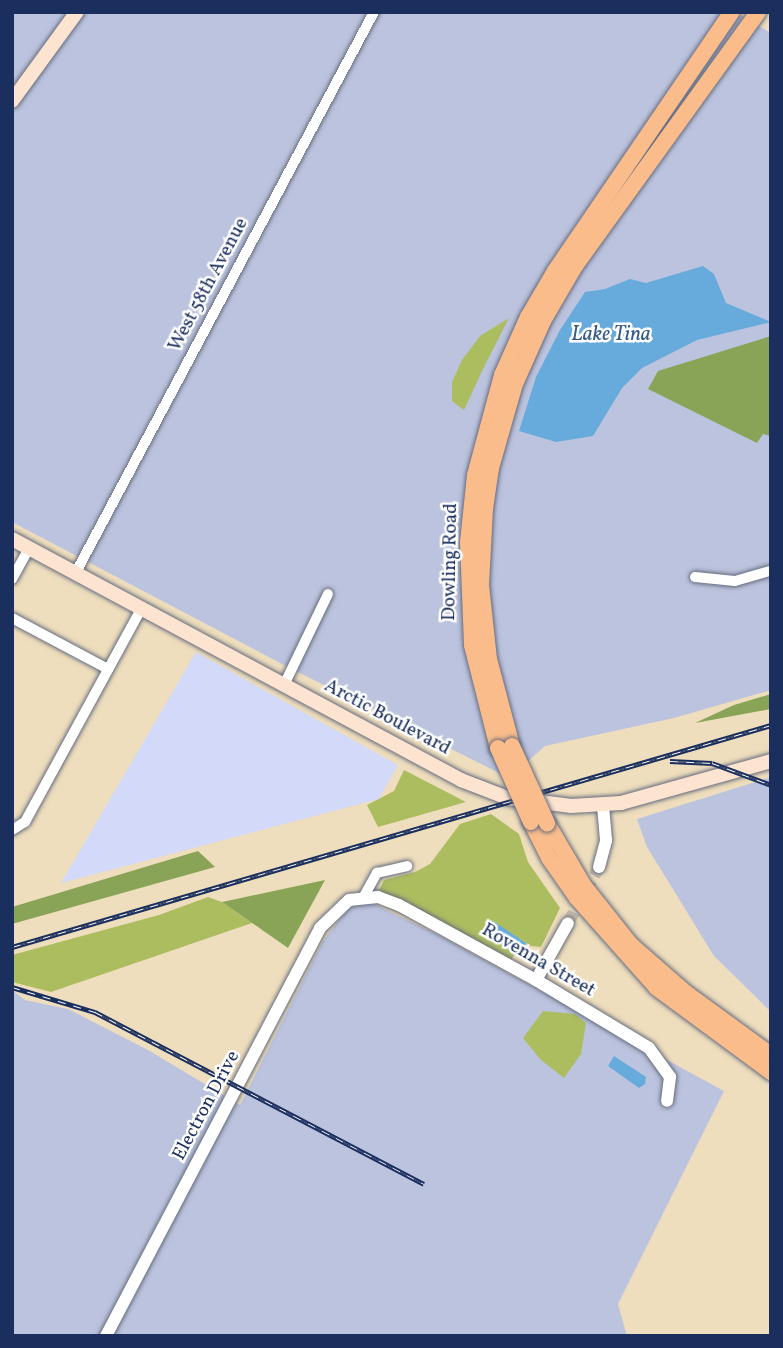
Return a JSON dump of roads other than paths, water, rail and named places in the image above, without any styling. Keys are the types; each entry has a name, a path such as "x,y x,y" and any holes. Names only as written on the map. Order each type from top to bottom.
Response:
{"main road":[{"path":"12,101 77,12"},
{"name":"Dowling Road","path":"732,12 555,271 528,317 502,375 475,475 468,542 472,645 505,747 539,822 549,858 577,898 657,988 771,1072"},
{"name":"Dowling Road","path":"505,747 489,659 481,585 485,509 491,468 515,384 543,321 575,266 758,12"},
{"name":"Arctic Boulevard","path":"12,539 461,780 502,796 571,806 603,805 642,799 769,763"},
{"name":"Dowling Road","path":"539,822 584,886 631,945 687,993 771,1055"}],"street":[{"name":"West 58th Avenue","path":"75,574 374,12"},
{"path":"12,579 29,548"},
{"path":"695,577 735,581 771,571"},
{"path":"284,685 328,594"},
{"path":"12,830 25,822 141,609"},
{"path":"12,618 108,669"},
{"path":"599,867 606,840 603,805"},
{"path":"363,898 377,873 407,866"},
{"name":"Rovenna Street","path":"349,900 377,897 399,905 536,980 649,1048 670,1077 667,1101"},
{"name":"Electron Drive","path":"106,1336 320,928 349,900"},
{"path":"536,980 568,923"}],"water":[{"name":"Lake Tina","path":"703,266 714,274 726,303 771,322 697,340 642,368 622,388 593,436 556,442 519,431 536,377 560,330 585,292 605,289 630,279 646,283"},
{"path":"493,921 526,943 529,949 525,958 514,955 487,932 488,925"},
{"path":"614,1056 646,1077 645,1084 639,1088 608,1066"}],"tunnel":[{"path":"568,923 599,867"}],"railway":[{"path":"12,947 771,725"},
{"path":"670,761 712,763 771,785"},
{"path":"12,987 95,1012 424,1184"}]}
